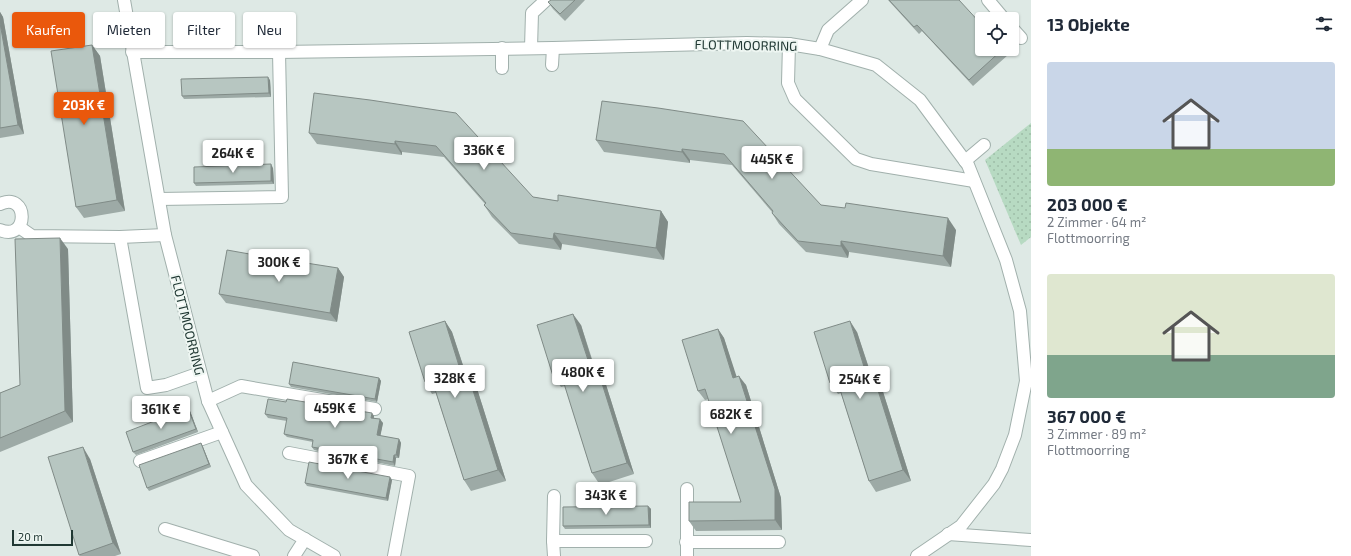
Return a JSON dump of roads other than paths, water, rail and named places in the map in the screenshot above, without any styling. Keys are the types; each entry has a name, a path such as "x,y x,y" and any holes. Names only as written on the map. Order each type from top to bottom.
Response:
{"street":[{"name":"FLOTTMOORRING","path":"124,0 165,235 208,401 246,485 289,530 334,556"},
{"path":"532,48 532,13 546,0"},
{"path":"820,49 828,30 862,0"},
{"path":"988,0 998,12"},
{"name":"FLOTTMOORRING","path":"132,52 279,52 553,48 747,43 789,44 820,49 876,65 920,100 968,165 1006,260 1020,311 1028,364 1015,435 1002,469 994,484 961,526 917,556"},
{"path":"789,44 788,83 795,99 856,160 871,164 974,181"},
{"path":"502,48 502,68"},
{"path":"552,65 553,48"},
{"path":"159,199 282,197 279,52"},
{"path":"965,161 984,145"},
{"path":"0,204 11,202 20,208 22,218 22,223 19,227 10,232 0,230"},
{"path":"19,227 32,236 120,237 165,235"},
{"path":"120,237 147,388 166,385 200,373"},
{"path":"208,401 241,386 375,409"},
{"path":"140,461 222,432"},
{"path":"289,454 409,476 394,556"},
{"path":"687,489 687,556"},
{"path":"554,496 554,556"},
{"path":"165,529 253,556"},
{"path":"948,534 1031,540"},
{"path":"294,556 305,539"},
{"path":"553,541 646,541"},
{"path":"686,542 779,542"}]}
